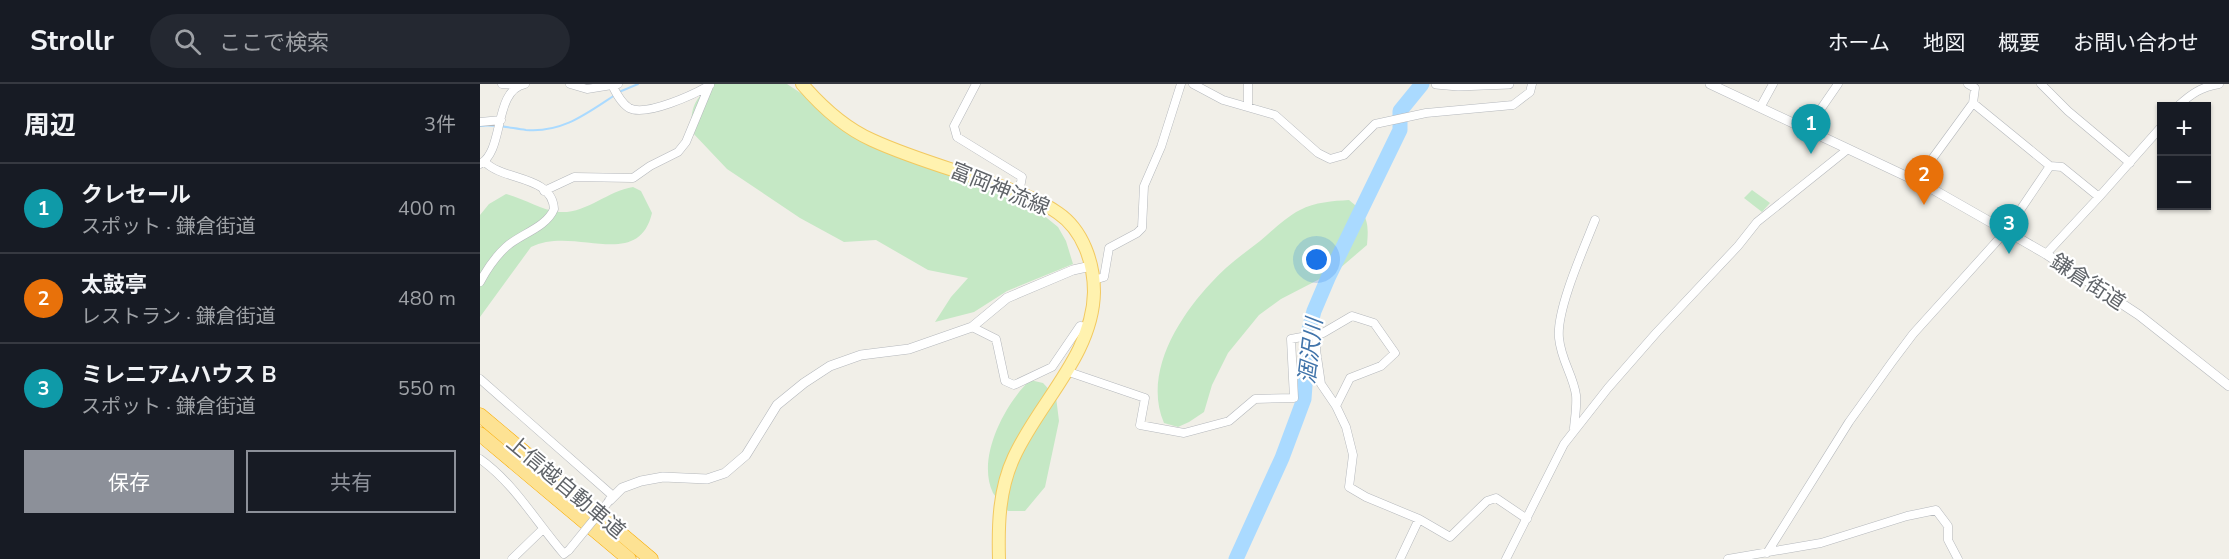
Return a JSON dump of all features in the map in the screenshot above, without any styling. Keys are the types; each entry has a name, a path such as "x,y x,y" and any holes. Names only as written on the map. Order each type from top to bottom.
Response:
{"highway":[{"name":"上信越自動車道","path":"480,415 651,559"},
{"name":"上信越自動車道","path":"480,434 629,559"}],"main road":[{"name":"富岡神流線","path":"802,84 816,100 844,123 870,139 915,158 1019,193 1059,213 1080,237 1088,253 1094,280 1094,309 1089,327 1079,351 1026,434 1013,459 1000,503 999,559"}],"street":[{"path":"502,84 522,85"},
{"path":"570,84 588,89 615,84 623,103 630,108 640,110 657,107 699,92 710,84"},
{"path":"544,191 574,177 633,178 650,166 678,152 686,142 710,84"},
{"path":"976,84 954,126 957,138 1022,177 1019,193"},
{"path":"1094,280 1104,277 1109,248 1142,228 1144,186 1161,147 1181,84"},
{"path":"1193,84 1223,100 1275,115 1318,153 1330,159 1344,155 1375,124 1426,113 1513,105 1530,92 1532,84"},
{"path":"1248,84 1248,106"},
{"path":"1436,84 1458,86 1509,84"},
{"name":"鎌倉街道","path":"1710,84 1761,106 1916,181 2046,254 2139,315 2229,386"},
{"path":"1761,106 1773,84"},
{"path":"1807,129 1838,84"},
{"path":"1916,181 1972,103 1975,88 1968,84"},
{"path":"2041,84 2068,111 2130,163"},
{"path":"2182,102 2205,86 2219,84"},
{"path":"480,282 489,267 507,246 550,216 554,205 551,196 533,182 492,169 482,163 493,145 507,98 522,85"},
{"path":"1972,103 2050,166 2062,167 2099,197"},
{"path":"480,122 501,120"},
{"path":"2046,254 2157,132"},
{"path":"1506,559 1564,444 1574,429 1657,332 1738,246 1757,222 1848,149"},
{"path":"1767,553 1849,422 1892,362 1913,334 2006,231 2050,166"},
{"path":"1574,429 1576,396 1563,360 1558,336 1559,319 1595,220"},
{"path":"480,459 491,466 515,491 542,530 564,554 622,488 641,481 663,477 715,478 725,473 746,455 777,405 804,382 830,366 861,355 909,350 972,327 1007,298 1073,270 1091,266"},
{"path":"1066,371 1145,398 1140,425 1184,433 1229,421 1255,399 1294,398 1291,339 1323,333 1352,316 1374,323 1395,352 1381,366 1350,378 1336,406"},
{"path":"972,327 996,339 1005,381 1014,385 1052,367 1080,326 1089,327"},
{"path":"1317,334 1316,350 1321,384 1336,406 1346,427 1353,455 1349,487 1366,497 1419,519 1450,537 1487,501 1496,498 1527,519"},
{"path":"480,379 611,499"},
{"path":"480,469 491,466"},
{"path":"1728,559 1821,543 1907,516 1936,510 1948,526 1948,540 1958,559"},
{"path":"1400,559 1419,519"},
{"path":"512,559 542,530"}],"green space":[{"path":"714,84 787,84 895,155 1017,199 1037,210 1058,227 1066,241 1073,264 1007,291 974,312 935,322 951,297 968,278 928,270 876,240 844,242 800,218 727,169 691,131 695,104 702,94"},
{"path":"633,187 641,191 652,213 645,230 633,240 619,244 566,241 548,242 531,247 480,317 480,215 489,204 506,194 546,209 569,212"},
{"path":"1752,190 1770,203 1762,212 1744,198"},
{"path":"1349,200 1360,210 1366,220 1367,245 1339,269 1281,299 1259,315 1228,353 1212,385 1204,412 1178,427 1164,423 1159,404 1158,385 1161,366 1176,330 1199,297 1228,266 1284,220 1306,207 1330,201"},
{"path":"1030,380 1043,383 1056,397 1059,421 1045,487 1025,511 1008,511 993,493 988,464 996,432 1003,417"}],"waterway":[{"path":"619,92 638,84"},
{"name":"涸沢川","path":"1236,559 1282,458 1304,399 1309,330 1314,311 1400,130 1400,111 1422,84"},
{"path":"480,126 526,130 551,128 573,121 615,95"}],"place":[{"name":"クレセール","path":"1811,154"},
{"name":"太鼓亭","path":"1924,205"},
{"name":"ミレニアムハウス B","path":"2009,254"}]}
